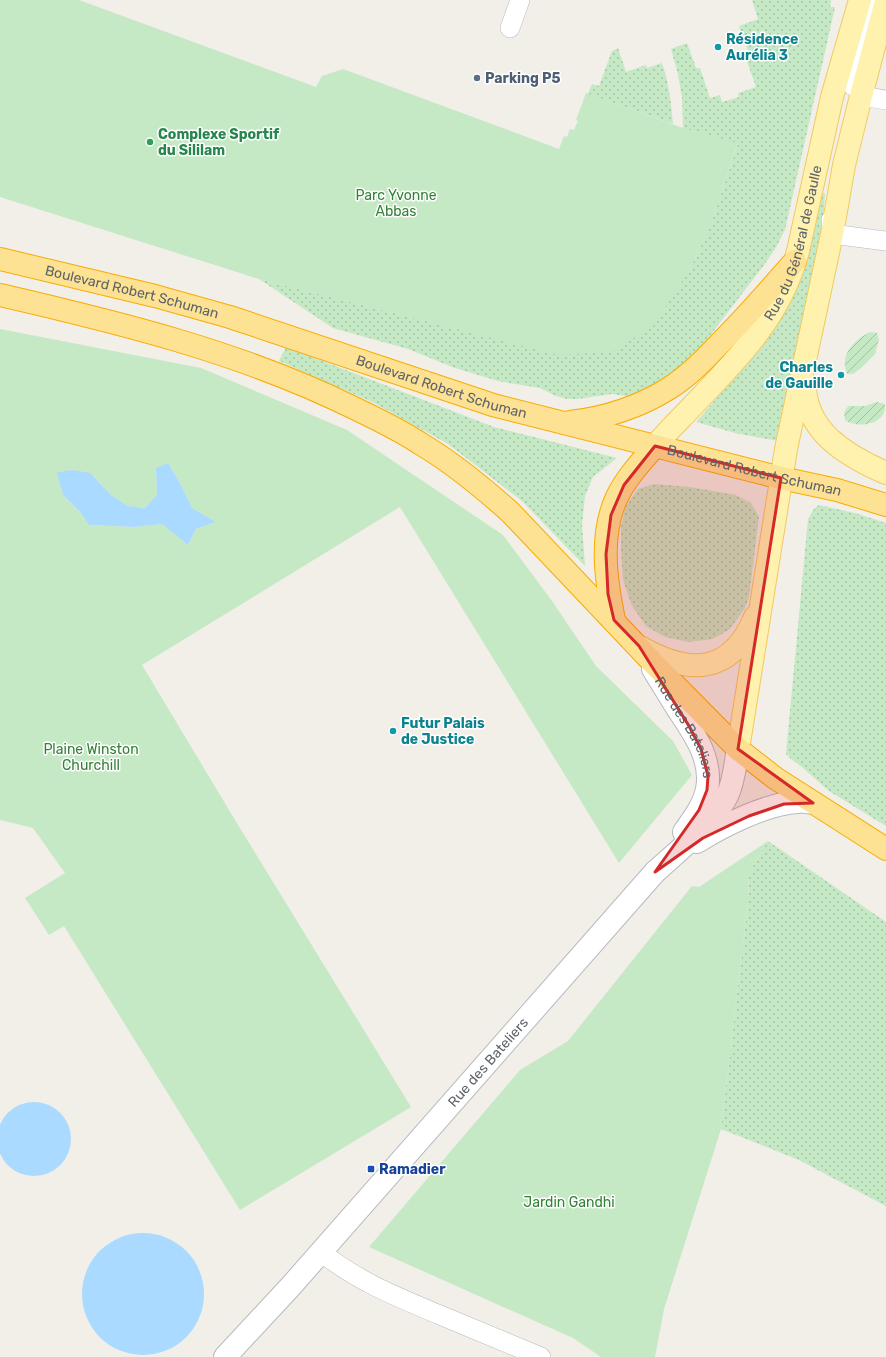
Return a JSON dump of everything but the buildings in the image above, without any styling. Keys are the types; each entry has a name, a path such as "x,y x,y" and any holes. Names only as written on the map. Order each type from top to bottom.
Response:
{"highway":[{"name":"Boulevard Robert Schuman","path":"0,259 217,313 493,405 781,478 837,490 886,505"},
{"path":"563,423 594,418 627,408 655,396 669,388 695,368 708,355 795,261"},
{"path":"0,295 125,325 214,352 303,384 386,423 422,444 458,469 510,512 738,749 775,778 886,849"},
{"path":"614,620 608,594 606,569 607,533 611,515 616,498 624,485 655,446"}],"main road":[{"name":"Rue du Général de Gaulle","path":"655,446 755,338 791,276 836,83 860,0"},
{"name":"Rue du Général de Gaulle","path":"738,749 781,478 832,234 844,166 886,1"},
{"path":"807,356 805,396 807,405 816,422 830,440 848,453 886,473"},
{"path":"639,646 656,656 672,662 683,664 704,664 720,660 734,650 746,634 763,598"}],"street":[{"path":"510,28 520,0"},
{"name":"Rue du Général de Gaulle","path":"832,234 829,194 874,0"},
{"path":"861,96 886,100"},
{"path":"832,234 886,241"},
{"name":"Rue des Bateliers","path":"225,1357 321,1252 655,872 699,810 707,790 708,776 705,759 696,739 639,646"},
{"name":"Rue des Bateliers","path":"655,872 688,842 713,816 722,804 731,786 738,749"},
{"name":"Rue des Bateliers","path":"655,872 703,838 749,816 784,804 813,802"},
{"path":"321,1252 362,1280 399,1298 541,1357"}],"highlighted area":[{"path":"655,446 781,478 738,749 813,803 784,804 749,816 703,838 655,872 699,810 707,790 708,776 701,749 689,726 639,646 614,620 608,594 606,554 611,515 624,485"}],"green space":[{"name":"Parc Yvonne Abbas","path":"0,0 79,0 316,87 322,76 343,69 559,149 564,136 567,137 570,129 574,130 586,93 683,128 738,143 710,227 689,271 654,325 612,352 558,355 259,279 0,197"},
{"path":"752,0 831,0 830,7 835,7 785,230 775,249 764,265 702,346 684,365 657,385 634,397 612,394 578,399 567,399 556,396 540,388 498,381 455,368 408,349 333,328 259,279 561,355 689,271 710,227 738,144 683,128 682,97 678,74 671,49 687,43 696,68 700,68 710,98 720,95 722,102 739,97 738,93 756,87 744,53 748,51 739,26 758,19"},
{"path":"618,48 626,72 646,65 647,68 662,63 668,86 673,124 588,94 592,84 599,86 612,51"},
{"path":"822,193 825,193 822,244 778,441 735,433 696,422 767,341 790,303 805,261"},
{"name":"Plaine Winston Churchill","path":"0,329 201,368 347,430 503,535 552,601 596,666 673,741 692,775 619,863 400,507 142,665 411,1107 240,1210 64,926 49,935 25,898 65,873 33,828 0,820","holes":["168,463 192,508 216,522 196,529 188,545 162,524 134,527 89,525 80,512 63,495 58,472 72,470 94,477 111,495 128,506 145,508 157,495 156,468"]},
{"path":"870,332 877,333 879,339 875,354 853,374 847,374 845,363 850,347"},
{"path":"286,347 494,427 617,458 593,477 585,496 582,525 585,566 522,501 448,444 372,402 279,361"},
{"path":"877,402 885,404 885,410 882,416 874,422 869,424 853,424 845,420 844,413 848,406 865,406"},
{"path":"654,484 690,487 736,495 751,503 759,517 749,597 745,608 730,629 713,639 688,642 665,637 646,626 632,606 623,580 621,526 626,506 638,489"},
{"path":"819,505 855,513 886,523 886,826 829,791 786,754 808,519 814,509"},
{"path":"768,841 886,922 886,1206 799,1160 721,1129 748,903 749,873"},
{"name":"Jardin Gandhi","path":"768,841 749,873 748,903 721,1129 664,1309 655,1357 601,1357 573,1338 369,1247 520,1070 568,1041 692,886 699,887"}],"water":[{"path":"168,463 192,508 216,522 196,529 188,545 162,524 134,527 89,525 80,512 63,495 57,472 72,470 90,473 111,495 128,506 145,508 157,495 156,468"},
{"path":"34,1102 48,1105 60,1113 68,1125 71,1139 68,1153 60,1165 48,1173 34,1176 20,1173 8,1165 0,1153 -3,1139 0,1125 8,1113 20,1105"},
{"path":"143,1233 155,1234 166,1238 177,1243 186,1251 194,1260 199,1271 203,1282 203,1306 199,1317 194,1328 186,1337 177,1345 166,1350 155,1354 143,1355 131,1354 120,1350 109,1345 100,1337 92,1328 87,1317 83,1306 82,1294 83,1282 87,1271 92,1260 100,1251 109,1243 120,1238 131,1234"}],"place":[{"name":"Résidence Aurélia 3","path":"718,47"},
{"name":"Parking P5","path":"477,78"},
{"name":"Complexe Sportif du Sililam","path":"150,142"},
{"name":"Charles de Gauille","path":"841,375"},
{"name":"Futur Palais de Justice","path":"393,731"},
{"name":"Ramadier","path":"371,1169"}]}
